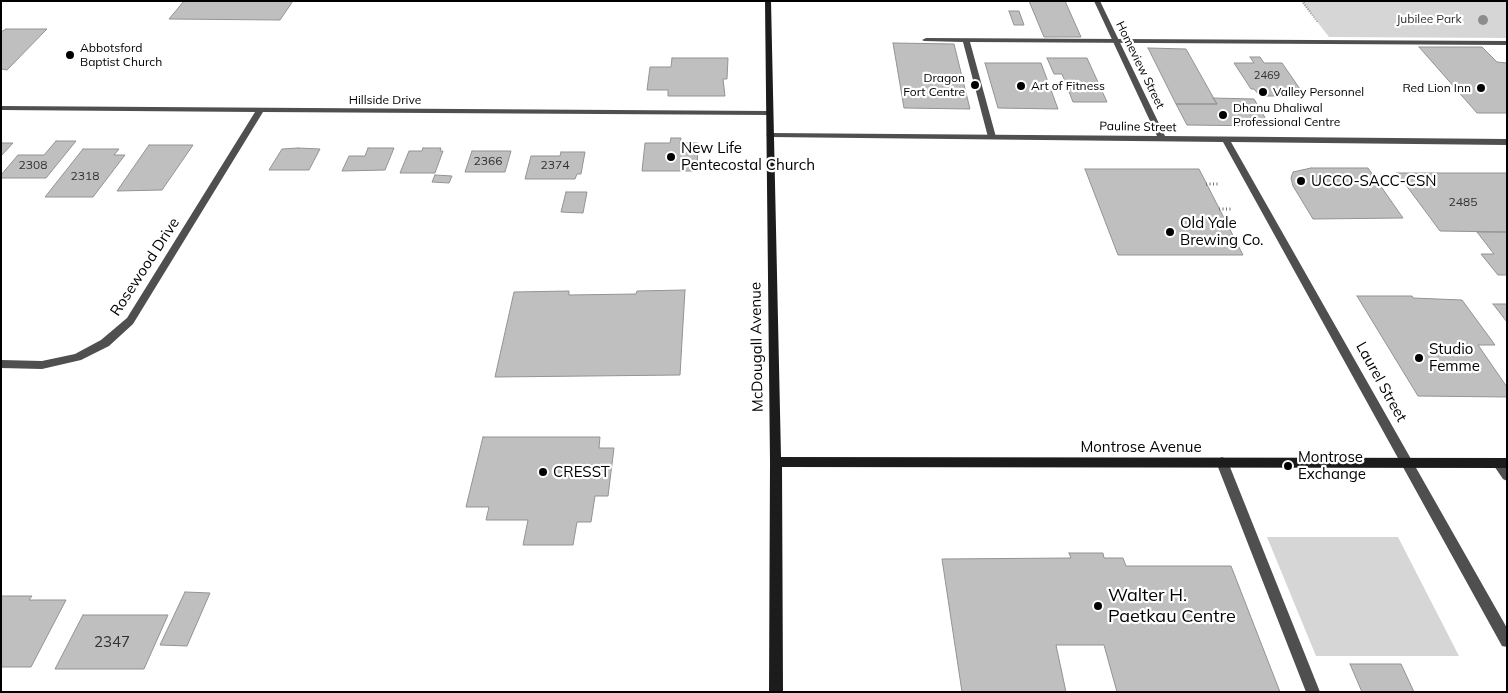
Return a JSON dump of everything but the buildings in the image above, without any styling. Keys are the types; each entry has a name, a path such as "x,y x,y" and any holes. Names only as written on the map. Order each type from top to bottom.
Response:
{"street":[{"name":"McDougall Avenue","path":"768,1 776,462 776,692"},
{"name":"Homeview Street","path":"1097,1 1162,138"},
{"path":"926,40 1507,44"},
{"path":"966,41 992,137"},
{"name":"Hillside Drive","path":"1,108 769,113"},
{"name":"Rosewood Drive","path":"1,364 42,365 77,357 106,343 130,321 260,110"},
{"name":"Pauline Street","path":"770,135 1507,142"},
{"name":"Laurel Street","path":"1226,140 1507,641"},
{"name":"Montrose Avenue","path":"776,462 1503,462"},
{"path":"1222,462 1313,692"},
{"path":"1503,462 1507,476"}],"path":[{"path":"1206,184 1219,184"},
{"path":"1219,209 1232,209"}],"green space":[{"name":"Jubilee Park","path":"1301,1 1507,1 1507,38 1329,37"},
{"path":"1267,537 1398,537 1459,656 1316,656"}],"place":[{"name":"Abbotsford Baptist Church","path":"70,55"},
{"name":"Dragon Fort Centre","path":"975,85"},
{"name":"Art of Fitness","path":"1021,86"},
{"name":"Red Lion Inn","path":"1481,88"},
{"name":"Valley Personnel","path":"1263,92"},
{"name":"Dhanu Dhaliwal Professional Centre","path":"1223,115"},
{"name":"New Life Pentecostal Church","path":"671,157"},
{"name":"UCCO-SACC-CSN","path":"1301,181"},
{"name":"Old Yale Brewing Co.","path":"1170,232"},
{"name":"Studio Femme","path":"1419,358"},
{"name":"Montrose Exchange","path":"1288,466"},
{"name":"CRESST","path":"543,472"},
{"name":"Walter H. Paetkau Centre","path":"1098,606"}]}
